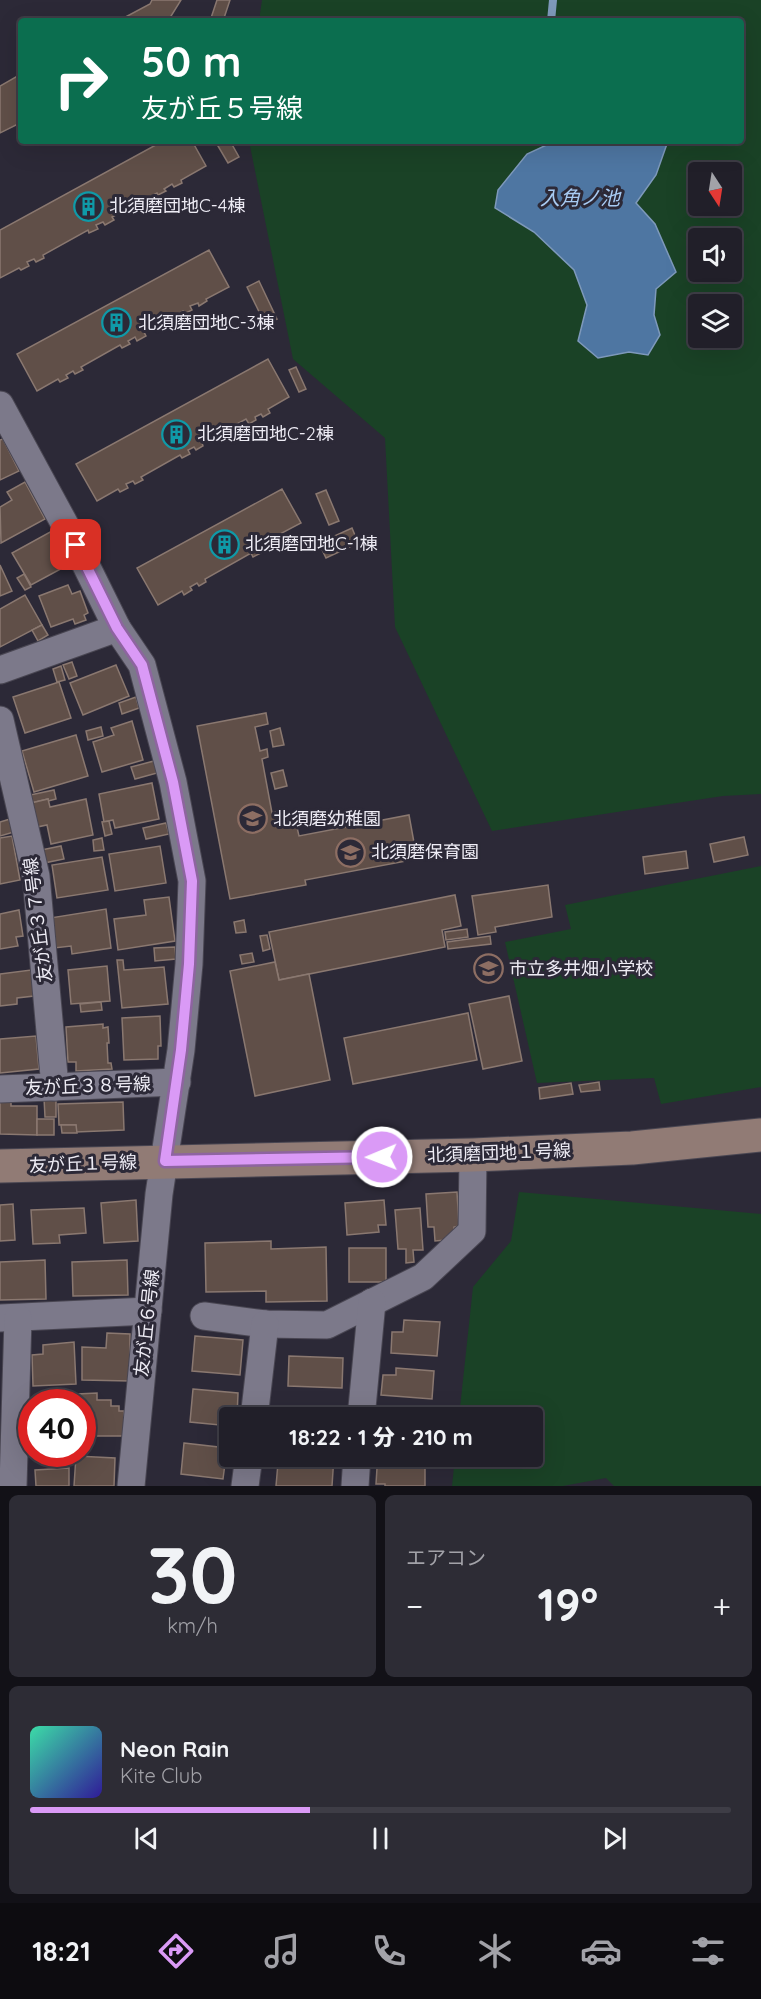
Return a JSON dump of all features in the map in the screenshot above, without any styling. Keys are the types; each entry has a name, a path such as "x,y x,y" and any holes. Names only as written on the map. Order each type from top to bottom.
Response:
{"street":[{"name":"友が丘６号線","path":"0,405 76,545 117,628 142,665 173,782 192,881 189,964 177,1082 159,1194 131,1486"},
{"path":"0,670 117,628"},
{"name":"友が丘３７号線","path":"0,720 36,876 56,1087"},
{"name":"友が丘３８号線","path":"0,1089 177,1082"},
{"name":"北須磨団地１号線","path":"165,1161 473,1155 632,1148 761,1135"},
{"path":"204,1316 265,1324 327,1324 423,1277 472,1231 473,1155"},
{"name":"友が丘１号線","path":"0,1166 165,1161"},
{"path":"362,1407 372,1302"},
{"path":"13,1486 9,1318 148,1311"},
{"path":"255,1407 265,1324"},
{"path":"245,1486 248,1467"},
{"path":"354,1486 356,1467"}],"green space":[{"path":"262,0 761,0 761,794 723,796 492,831 395,627 385,438 293,359 250,144 744,144 744,18 259,18"},
{"path":"761,866 761,1087 661,1104 654,1078 537,1083 505,942 571,929 565,905"},
{"path":"519,1192 761,1214 761,1486 614,1486 606,1478 563,1486 452,1486 454,1467 543,1467 543,1407 460,1407 473,1287 511,1241"}],"water":[{"name":"入角ノ池","path":"549,144 667,144 656,175 636,203 655,224 676,272 656,289 654,315 660,335 648,355 629,352 598,358 578,341 587,305 574,270 534,232 495,208 498,190 527,154"}],"building":[{"path":"152,0 181,0 170,18 124,18 150,4"},
{"path":"217,0 230,0 224,18 211,18"},
{"path":"18,76 18,124 0,133 0,86"},
{"name":"北須磨団地C-4棟","path":"158,144 194,144 206,166 181,180 182,183 174,187 172,184 164,189 166,191 158,195 157,193 112,217 114,220 105,225 103,222 96,225 98,229 89,233 88,230 43,255 44,258 36,262 34,259 27,262 29,266 21,270 19,268 0,278 0,230"},
{"path":"217,144 232,144 239,157 228,163"},
{"name":"北須磨団地C-3棟","path":"209,250 229,287 206,299 207,301 199,306 198,303 190,306 192,310 184,314 183,311 144,332 146,336 137,341 135,337 128,341 130,344 122,348 120,345 81,367 83,370 75,374 73,371 66,375 68,378 60,382 58,379 37,391 17,354"},
{"path":"259,281 277,319 265,324 247,287"},
{"name":"北須磨団地C-2棟","path":"268,359 289,397 268,409 270,413 263,417 261,414 255,417 256,420 249,424 246,419 202,443 203,446 196,450 194,447 188,450 190,454 182,458 180,455 141,477 143,480 135,484 133,481 126,484 128,488 120,492 118,489 97,501 76,464"},
{"path":"296,367 306,389 299,392 289,370"},
{"path":"3,439 19,471 0,480 0,440"},
{"path":"25,482 45,519 1,543 0,507 12,500 7,492"},
{"name":"北須磨団地C-1棟","path":"282,489 301,523 276,536 277,539 259,549 261,553 253,557 251,553 205,579 206,582 199,586 197,583 190,587 192,590 184,595 182,591 158,605 137,568"},
{"path":"326,490 339,521 329,525 316,494"},
{"path":"352,528 357,540 352,542 354,545 326,558 319,543"},
{"path":"52,531 70,564 31,585 12,553"},
{"path":"0,565 12,591 0,596"},
{"path":"24,574 31,587 25,590 17,578"},
{"path":"68,585 72,594 80,591 88,613 84,615 86,620 75,624 73,619 51,627 39,596"},
{"path":"25,595 42,625 0,647 0,609"},
{"path":"42,625 48,635 38,641 32,630"},
{"path":"72,662 77,676 69,679 63,665"},
{"path":"116,665 129,696 83,715 70,683"},
{"path":"61,666 65,680 57,682 53,669"},
{"path":"59,682 71,718 25,733 13,697"},
{"path":"136,697 139,708 122,714 119,703"},
{"path":"266,713 268,724 255,727 260,751 267,749 268,757 262,759 272,813 281,811 281,815 287,814 288,819 292,818 293,823 296,823 299,836 409,815 417,859 305,880 306,885 230,899 197,726"},
{"path":"132,721 143,760 102,772 93,742 114,735 111,728"},
{"path":"101,727 103,736 88,740 86,731"},
{"path":"280,728 284,745 273,747 270,731"},
{"path":"76,735 88,776 34,792 22,751"},
{"path":"154,761 157,773 135,779 131,767"},
{"path":"283,770 287,786 275,789 271,773"},
{"path":"152,783 159,819 115,828 113,820 104,822 99,794"},
{"path":"54,790 56,799 31,803 30,795"},
{"path":"48,799 50,807 86,799 93,835 51,844 47,825 37,827 31,803"},
{"path":"10,819 14,832 0,836 0,822"},
{"path":"109,821 112,834 105,836 102,822"},
{"path":"166,823 169,834 146,839 143,828"},
{"path":"12,836 20,880 0,884 0,838"},
{"path":"744,837 748,855 714,862 710,844"},
{"path":"102,838 104,850 94,851 93,840"},
{"path":"61,846 64,859 44,863 41,850"},
{"path":"160,846 166,883 115,891 109,854"},
{"path":"686,851 688,868 645,874 643,857"},
{"path":"102,857 108,890 57,898 52,865"},
{"path":"548,885 552,917 495,927 496,932 478,935 472,896"},
{"path":"455,895 461,926 442,930 445,947 279,980 269,932"},
{"path":"169,897 175,941 118,950 114,919 146,915 144,900"},
{"path":"106,909 111,948 72,954 71,946 54,948 50,918"},
{"path":"19,910 23,936 16,937 18,946 0,949 0,914"},
{"path":"244,920 246,932 236,933 234,922"},
{"path":"467,929 468,937 446,940 445,932"},
{"path":"267,935 270,949 263,951 260,936"},
{"path":"490,936 491,944 448,949 447,942"},
{"path":"175,947 176,959 155,961 154,948"},
{"path":"252,953 254,962 242,964 240,955"},
{"path":"117,960 123,960 124,970 164,967 168,1004 122,1008"},
{"path":"275,962 279,980 309,974 330,1080 255,1096 230,971"},
{"path":"107,966 110,1001 71,1004 68,970"},
{"path":"31,970 34,996 17,998 17,1004 0,1006 0,974"},
{"path":"509,996 522,1061 483,1069 469,1004"},
{"path":"101,1002 102,1010 81,1012 80,1004"},
{"path":"468,1013 477,1060 353,1084 344,1038"},
{"path":"160,1016 161,1046 158,1046 158,1059 124,1060 122,1018"},
{"path":"103,1024 103,1028 108,1027 108,1063 111,1063 112,1069 76,1071 76,1062 68,1062 66,1027"},
{"path":"36,1036 39,1069 0,1073 0,1039"},
{"path":"599,1082 600,1090 581,1092 579,1085"},
{"path":"571,1083 573,1094 540,1099 539,1088"},
{"path":"44,1098 56,1098 56,1117 45,1117"},
{"path":"11,1099 11,1106 37,1106 37,1135 0,1134 0,1100"},
{"path":"123,1102 124,1130 76,1132 76,1125 59,1125 58,1104"},
{"path":"37,1119 54,1119 54,1135 37,1135"},
{"path":"61,1125 76,1125 77,1133 62,1133"},
{"path":"457,1192 459,1226 454,1227 454,1237 435,1241 434,1227 428,1227 426,1194"},
{"path":"136,1200 138,1241 104,1243 101,1203"},
{"path":"384,1200 386,1225 378,1225 379,1232 347,1235 345,1203"},
{"path":"13,1204 15,1240 0,1241 0,1205"},
{"path":"84,1208 86,1233 59,1235 60,1243 33,1244 31,1210"},
{"path":"420,1208 423,1250 413,1250 414,1262 406,1263 406,1249 398,1249 395,1210"},
{"path":"271,1241 271,1249 326,1247 327,1301 266,1302 266,1291 206,1292 205,1243"},
{"path":"349,1248 386,1248 386,1282 349,1282"},
{"path":"45,1260 46,1299 0,1300 0,1262"},
{"path":"127,1260 128,1295 73,1296 72,1262"},
{"path":"404,1320 440,1322 437,1356 391,1353 392,1332 403,1332"},
{"path":"107,1333 130,1334 130,1381 82,1380 82,1347 106,1348"},
{"path":"195,1336 243,1340 240,1375 192,1371"},
{"path":"74,1342 76,1384 33,1386 32,1355 43,1354 43,1345"},
{"path":"289,1356 343,1358 342,1388 288,1386"},
{"path":"396,1368 434,1371 432,1399 381,1395 383,1375 396,1375"},
{"path":"193,1389 238,1393 237,1407 219,1407 219,1425 190,1422"},
{"path":"96,1393 97,1400 111,1400 111,1406 119,1406 119,1411 124,1411 124,1436 96,1436"},
{"path":"184,1443 219,1447 219,1467 225,1467 223,1479 181,1474"},
{"path":"96,1457 115,1458 114,1486 74,1486 75,1467 96,1467"},
{"path":"278,1467 333,1467 332,1486 276,1486"},
{"path":"425,1467 425,1486 376,1484 377,1468"},
{"path":"69,1468 69,1486 36,1486 35,1470"}],"waterway":[{"path":"551,18 553,0"}],"place":[{"name":"北須磨団地C-4棟","path":"88,206"},
{"name":"北須磨団地C-3棟","path":"117,323"},
{"name":"北須磨団地C-2棟","path":"176,434"},
{"name":"北須磨団地C-1棟","path":"224,544"},
{"name":"北須磨幼稚園","path":"252,819"},
{"name":"北須磨保育園","path":"350,852"},
{"name":"市立多井畑小学校","path":"488,969"}],"route":[{"path":"76,545 117,628 142,665 173,782 192,881 189,964 181,1050 165,1161 382,1157"}]}
